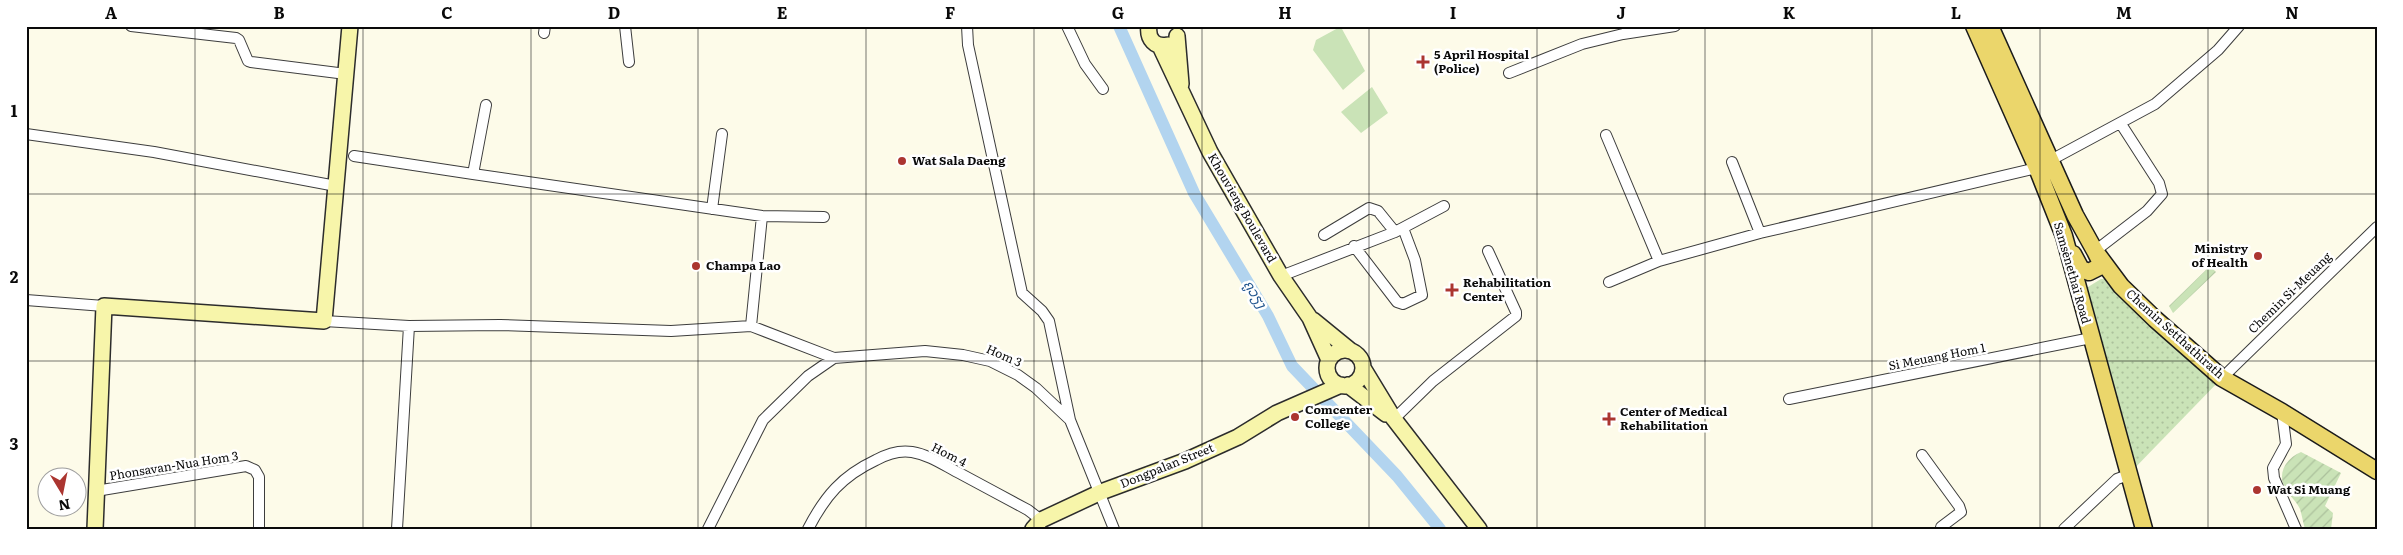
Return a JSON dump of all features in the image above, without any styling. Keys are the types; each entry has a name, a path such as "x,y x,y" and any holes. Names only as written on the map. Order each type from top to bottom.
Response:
{"main road":[{"name":"Samsènethaï Road","path":"1974,26 2044,164 2144,529"},
{"name":"Chemin Setthathirath","path":"1990,26 2044,164 2095,251 2114,278 2155,319 2222,378 2282,412 2377,471"},
{"path":"2064,236 2079,266 2085,271 2093,272 2100,267 2100,261 2095,251"},
{"path":"2083,308 2082,300 2088,287 2101,279 2114,278"}],"street":[{"path":"131,26 236,38 239,40 248,61 346,74"},
{"path":"324,321 350,26"},
{"path":"625,26 629,62"},
{"path":"967,26 968,45 1022,293 1042,311 1049,321 1070,420"},
{"path":"1067,26 1085,64 1103,89"},
{"name":"Khouvieng Boulevard","path":"1148,26 1151,41 1160,46 1210,152 1281,276 1310,318 1333,378 1394,419"},
{"path":"1509,73 1582,44 1623,34 1675,26"},
{"path":"1608,282 1659,261 1760,233 2044,164 2155,104 2218,50 2239,26"},
{"path":"1160,46 1170,44 1179,30"},
{"name":"Khouvieng Boulevard","path":"1179,30 1181,93"},
{"path":"473,174 486,105"},
{"path":"2095,251 2147,211 2162,194 2159,183 2121,124"},
{"path":"26,134 154,152 336,186"},
{"path":"712,209 722,134"},
{"path":"1606,135 1659,261"},
{"path":"354,156 762,216 824,217"},
{"path":"1732,162 1760,233"},
{"path":"1281,276 1399,230 1444,206"},
{"path":"1324,235 1369,208 1378,211 1399,230 1415,260 1422,294 1404,304 1397,302 1354,246"},
{"path":"750,326 762,216"},
{"name":"Chemin Si-Meuang","path":"2222,378 2377,227"},
{"path":"1394,419 1433,381 1516,316 1516,312 1488,251"},
{"path":"26,300 409,326 500,326 671,331 750,326 834,358"},
{"path":"95,529 104,306"},
{"name":"Khouvieng Boulevard","path":"1310,318 1360,358 1362,368 1394,419 1479,529"},
{"path":"397,529 409,326"},
{"name":"Si Meuang Hom 1","path":"1789,399 2091,338"},
{"name":"Hom 3","path":"834,358 925,351 963,355 990,361 1018,375 1036,388 1070,420 1101,492 1114,529"},
{"name":"Dongpalan Street","path":"1037,525 1101,492 1185,461 1238,437 1302,402 1333,378 1339,351 1351,351"},
{"path":"708,529 763,420 808,376 834,358"},
{"path":"1333,378 1360,378 1362,368"},
{"path":"2282,412 2286,444 2273,468 2274,478 2296,529"},
{"name":"Hom 4","path":"808,529 818,509 844,478 885,455 900,452 911,452 936,461 1028,510 1037,525"},
{"path":"1922,455 1959,506 1961,512 1941,527 1941,529"},
{"name":"Phonsavan-Nua Hom 3","path":"96,491 246,466 255,470 259,477 259,529"},
{"path":"2064,529 2117,479 2128,475"}],"green space":[{"path":"1338,28 1342,29 1365,71 1343,90 1313,50 1316,40"},
{"path":"1372,87 1388,113 1361,133 1341,112"},
{"path":"2210,266 2216,272 2173,313 2169,306"},
{"path":"2101,279 2109,279 2222,378 2128,475 2085,294 2088,287"},
{"path":"2301,452 2341,473 2325,506 2333,513 2331,529 2305,529 2300,509 2283,484 2282,473 2284,467 2291,458"}],"waterway":[{"name":"ຄູວຽງ","path":"1119,26 1194,193 1268,316 1292,366 1397,476 1440,529"}],"place":[{"name":"5 April Hospital (Police)","path":"1423,62"},
{"name":"Wat Sala Daeng","path":"902,161"},
{"name":"Ministry of Health","path":"2258,256"},
{"name":"Champa Lao","path":"696,266"},
{"name":"Rehabilitation Center","path":"1452,290"},
{"name":"Comcenter College","path":"1295,417"},
{"name":"Center of Medical Rehabilitation","path":"1609,419"},
{"name":"Wat Si Muang","path":"2257,490"}]}
